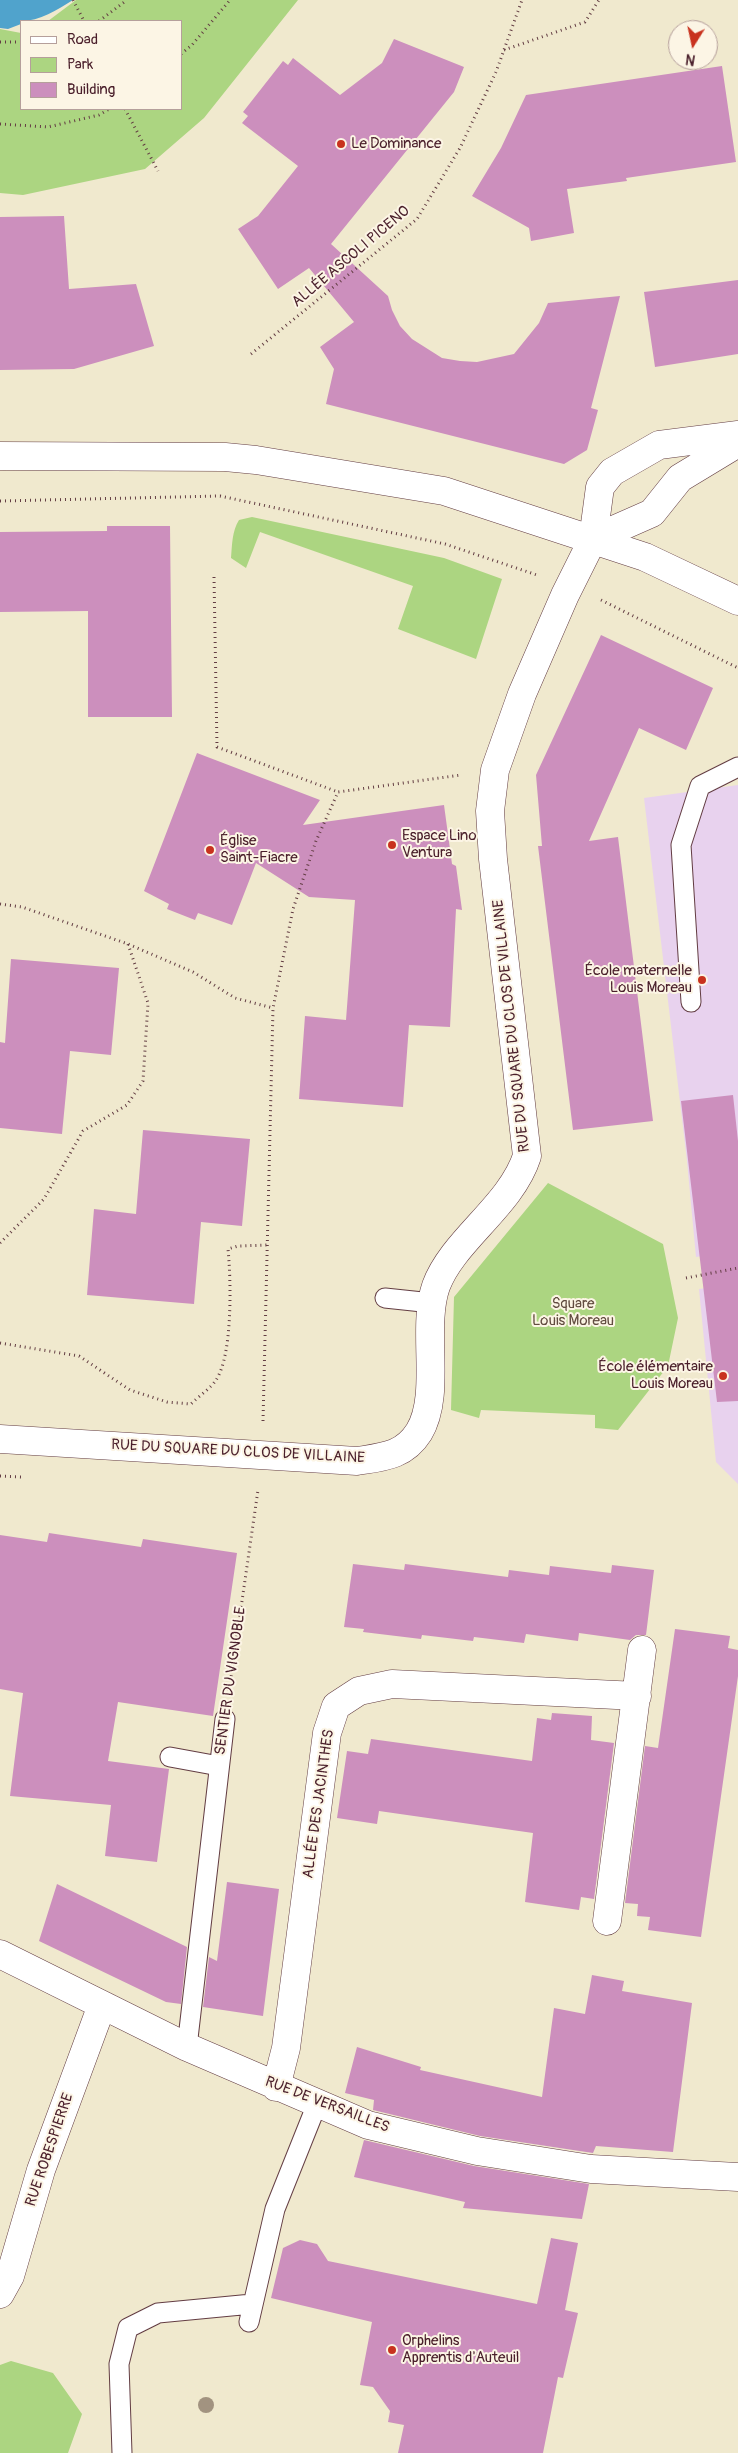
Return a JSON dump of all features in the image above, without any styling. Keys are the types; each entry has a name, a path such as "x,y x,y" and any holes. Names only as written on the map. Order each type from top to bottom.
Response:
{"street":[{"name":"RUE DU SQUARE DU CLOS DE VILLAINE","path":"0,1439 357,1461 392,1456 409,1445 420,1431 428,1410 432,1304 444,1268 498,1204 523,1170 527,1156 490,811 496,770 522,694 593,539 600,487 612,472 659,445 738,435"},
{"path":"593,539 652,512 680,478 738,443"},
{"path":"0,456 225,457 256,460 444,491 593,539 645,558 738,601"},
{"path":"607,1921 642,1650"},
{"name":"ALLÉE DES JACINTHES","path":"276,2087 286,2048 327,1733 336,1706 359,1691 392,1684 637,1696"},
{"name":"RUE DE VERSAILLES","path":"0,1954 187,2047 276,2087 368,2124 477,2151 591,2168 738,2177"},
{"name":"RUE ROBESPIERRE","path":"0,2294 10,2276 41,2170 102,2006"}],"lane":[{"path":"691,1002 681,845 700,786 738,767"},
{"path":"385,1298 432,1304"},
{"name":"SENTIER DU VIGNOBLE","path":"187,2047 225,1719"},
{"path":"170,1757 219,1766"},
{"path":"122,2453 119,2364 128,2328 158,2313 250,2313 275,2209 317,2104"}],"path":[{"path":"73,0 83,20"},
{"path":"100,20 127,0"},
{"path":"182,53 192,46 230,0"},
{"name":"ALLÉE ASCOLI PICENO","path":"251,354 417,219 460,148 504,50 522,0"},
{"path":"504,50 585,22 600,0"},
{"path":"0,42 20,42"},
{"path":"0,124 48,127 99,115 107,110"},
{"path":"127,110 158,171"},
{"path":"0,501 220,496 445,544 570,586 738,668"},
{"path":"214,577 217,747 338,792 496,770"},
{"name":"SENTIER DU VIGNOBLE","path":"225,1719 262,1454 274,1008 293,909 316,841 338,792"},
{"path":"0,904 22,906 128,944 192,972 235,998 274,1008"},
{"path":"0,1243 44,1199 83,1131 127,1105 143,1081 148,1003 128,944"},
{"path":"0,1343 79,1356 130,1390 167,1402 191,1404 217,1379 225,1353 231,1279 228,1249 238,1246 268,1245"},
{"path":"686,1278 738,1268"}],"shaded area":[{"name":"École maternelle Louis Moreau","path":"738,785 738,1251 696,1257 687,1161 644,798"},
{"name":"École élémentaire Louis Moreau","path":"738,1284 738,1484 716,1462 699,1289"}],"green space":[{"path":"76,0 298,0 204,118 145,169 23,195 0,193 0,29 20,33 20,110 182,110 182,20 49,20"},
{"path":"252,517 444,558 502,579 476,659 398,629 413,586 260,532 246,568 231,558 232,543 239,520"},
{"name":"Square Louis Moreau","path":"548,1183 663,1244 678,1318 668,1366 618,1430 595,1428 595,1415 481,1410 479,1418 451,1410 454,1297"},
{"path":"11,2361 53,2373 82,2414 68,2453 0,2453 0,2365"}],"water":[{"path":"0,0 73,0 61,8 35,19 20,20 20,24 8,29 0,28"}],"building":[{"path":"394,39 464,67 454,92 331,244 388,296 400,326 412,339 442,358 477,362 514,354 539,323 548,303 620,296 591,408 598,410 587,450 564,464 326,404 334,369 320,347 354,322 309,268 278,289 238,229 258,216 298,166 242,123 248,116 243,112 283,61 288,65 293,58 340,95 382,63"},
{"path":"722,66 736,162 626,178 627,181 567,189 574,233 531,241 529,228 472,196 501,148 526,95 695,70 718,70 718,67"},
{"path":"64,216 69,289 136,284 154,346 74,369 0,370 0,217"},
{"path":"738,280 738,354 655,367 644,292"},
{"path":"107,526 170,526 172,717 88,717 88,611 0,612 0,532 107,531"},
{"path":"601,635 713,688 686,750 639,728 589,841 618,837 653,1121 573,1130 538,846 542,846 536,775"},
{"path":"197,753 320,800 303,825 444,805 452,864 456,866 462,910 456,909 450,1027 409,1025 403,1107 299,1099 305,1016 346,1020 355,900 309,897 256,863 232,925 198,913 195,920 167,909 169,904 144,891"},
{"path":"11,959 119,968 111,1055 70,1051 62,1134 0,1128 0,1042 5,1043"},
{"path":"733,1095 738,1141 738,1401 717,1402 681,1101"},
{"path":"143,1130 250,1139 242,1226 201,1222 194,1304 87,1295 94,1209 136,1214"},
{"path":"49,1533 141,1547 143,1539 237,1553 213,1716 118,1702 108,1761 169,1769 157,1862 105,1856 111,1805 10,1796 23,1693 0,1689 0,1535 47,1542"},
{"path":"353,1564 404,1570 405,1564 508,1577 509,1570 549,1575 550,1566 611,1573 612,1565 654,1570 646,1635 636,1635 630,1640 579,1633 578,1641 526,1634 524,1643 474,1637 473,1641 422,1635 421,1639 363,1632 364,1629 344,1627"},
{"path":"675,1629 730,1636 728,1648 738,1650 738,1676 701,1937 648,1930 650,1917 637,1916 638,1904 625,1903 645,1746 658,1748"},
{"path":"552,1713 592,1716 591,1740 614,1743 594,1899 581,1897 579,1910 525,1902 533,1833 379,1811 377,1824 337,1818 347,1751 368,1754 371,1739 532,1761 537,1718 551,1720"},
{"path":"227,1882 279,1889 263,2016 203,2007 209,1957 217,1961"},
{"path":"57,1884 187,1947 181,2004 166,2002 39,1941"},
{"path":"592,1975 624,1981 622,1991 692,2003 673,2152 596,2146 593,2153 480,2136 373,2110 374,2100 345,2093 357,2047 421,2067 420,2070 542,2097 554,2008 585,2014"},
{"path":"364,2140 474,2166 589,2184 582,2219 463,2208 465,2202 354,2177"},
{"path":"551,2238 578,2243 565,2310 578,2313 563,2378 558,2377 543,2453 398,2453 404,2425 388,2422 390,2411 373,2387 360,2385 372,2322 271,2298 283,2248 300,2240 317,2244 328,2261 537,2304"}],"place":[{"name":"Le Dominance","path":"341,144"},
{"name":"Espace Lino Ventura","path":"392,845"},
{"name":"Église Saint-Fiacre","path":"210,850"},
{"name":"École maternelle Louis Moreau","path":"702,980"},
{"name":"École élémentaire Louis Moreau","path":"723,1376"},
{"name":"Orphelins Apprentis d'Auteuil","path":"392,2350"}]}
